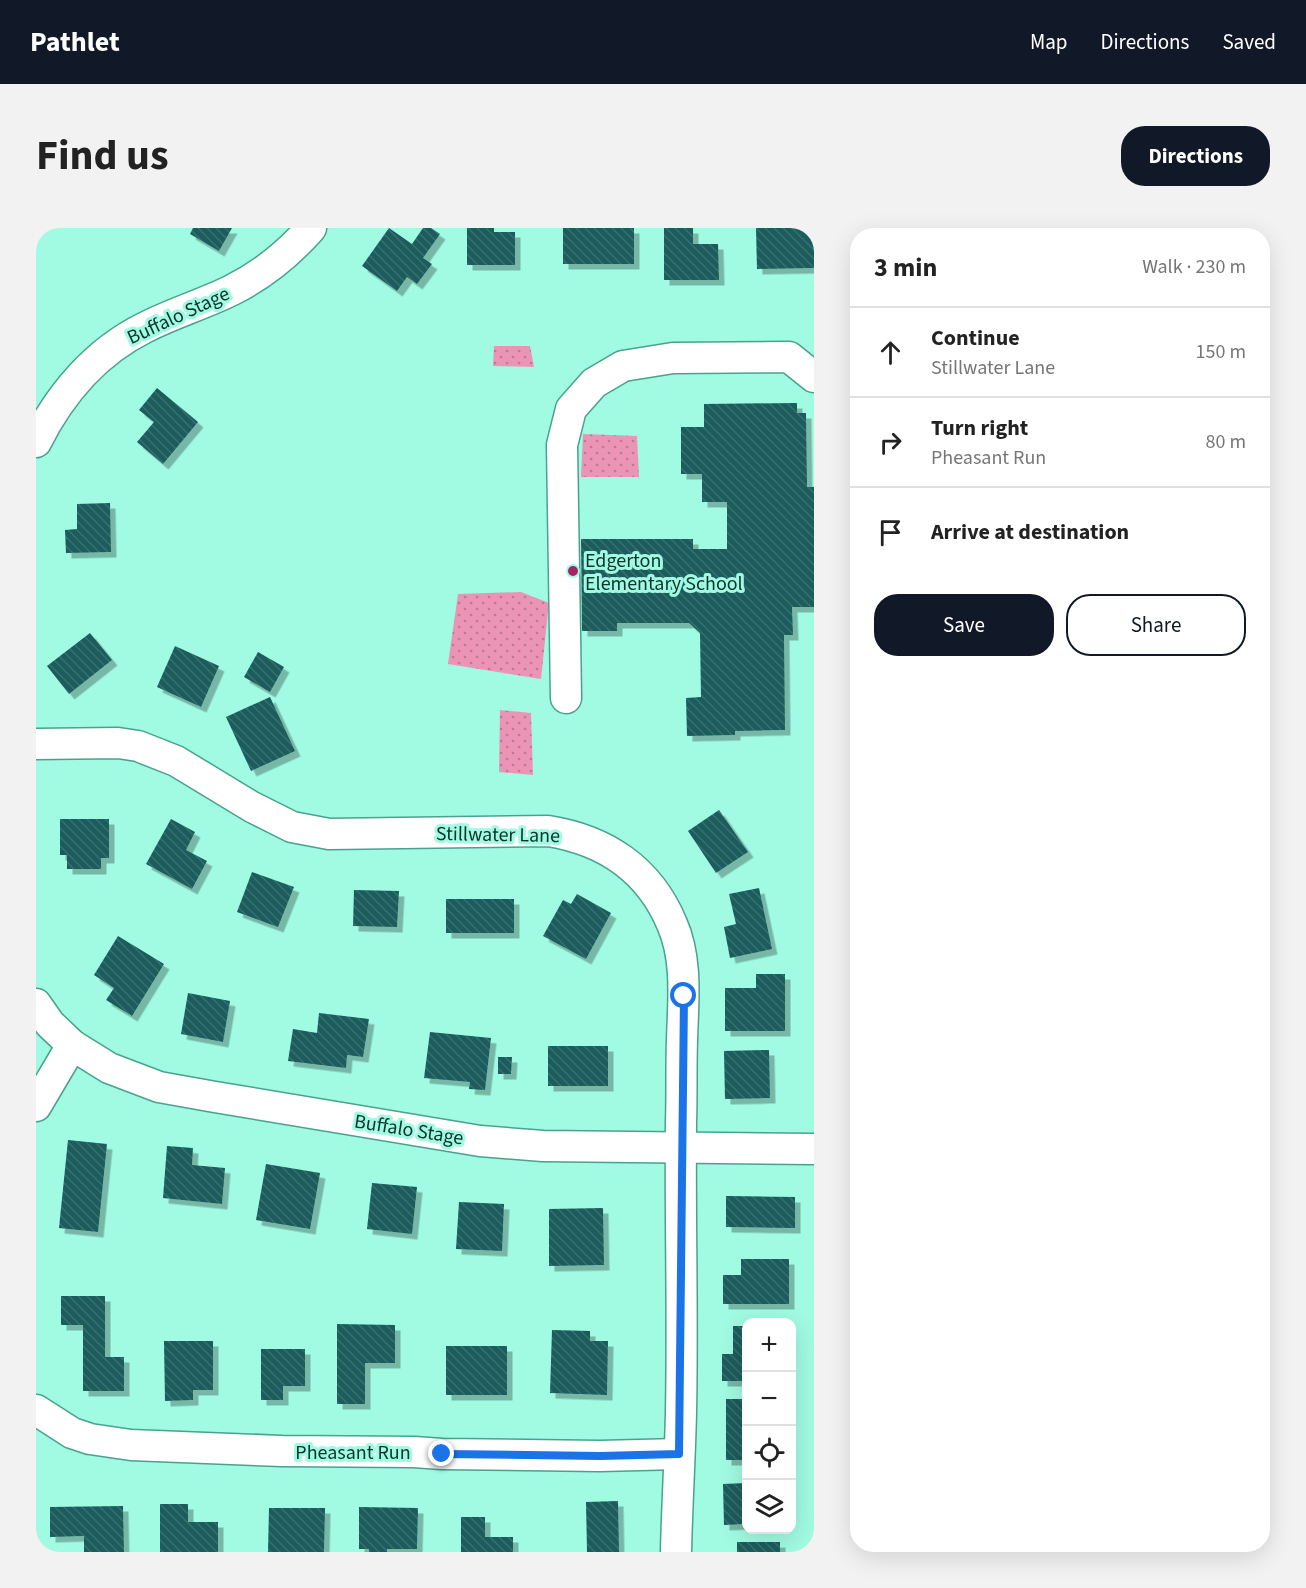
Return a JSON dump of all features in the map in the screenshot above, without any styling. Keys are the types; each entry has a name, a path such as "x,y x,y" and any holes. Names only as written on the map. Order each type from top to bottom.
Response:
{"street":[{"name":"Buffalo Stage","path":"36,442 70,388 104,354 144,328 232,290 254,278 291,248 311,228"},
{"path":"566,698 562,445 571,409 594,383 623,366 673,358 789,357 814,377"},
{"name":"Stillwater Lane","path":"36,744 118,743 138,747 176,762 252,807 292,827 329,834 548,831 580,838 596,843 617,855 635,871 664,906 680,949 684,996 676,1552"},
{"name":"Buffalo Stage","path":"36,1004 50,1024 72,1045 109,1068 159,1087 480,1141 543,1146 814,1149"},
{"path":"36,1106 72,1045"},
{"name":"Pheasant Run","path":"36,1410 72,1433 90,1439 131,1445 282,1452 600,1456 679,1454"}],"shaded area":[{"path":"494,346 530,346 534,367 493,366"},
{"path":"583,434 637,436 639,477 581,477"},
{"path":"521,592 549,603 541,679 448,664 458,594"},
{"path":"500,710 531,713 533,775 499,772"}],"building":[{"path":"193,228 232,228 219,251 190,234"},
{"path":"389,228 412,244 423,228 431,228 440,234 423,258 432,264 417,284 407,277 397,291 362,266"},
{"path":"467,228 494,228 494,232 515,232 515,265 467,265"},
{"path":"563,228 634,228 634,264 563,264"},
{"path":"664,228 693,228 693,244 718,244 719,280 664,280"},
{"path":"756,228 814,228 814,268 757,269"},
{"path":"157,388 198,422 163,464 137,442 154,422 139,410"},
{"path":"797,403 797,413 806,413 807,487 814,487 814,607 792,607 793,635 784,635 785,730 735,731 735,735 687,736 686,698 701,697 700,633 689,623 617,623 617,631 582,631 581,539 693,539 693,549 727,549 727,502 702,502 702,474 681,474 681,427 704,427 704,404"},
{"path":"110,503 111,552 66,553 65,530 77,529 77,504"},
{"path":"90,633 112,660 69,694 47,666"},
{"path":"175,646 219,666 201,707 157,687"},
{"path":"258,652 284,667 270,692 244,677"},
{"path":"270,697 295,751 251,771 226,717"},
{"path":"719,810 748,852 716,873 688,831"},
{"path":"60,819 109,819 109,858 101,858 101,869 67,869 67,855 60,855"},
{"path":"171,819 195,832 186,850 207,861 192,889 146,864"},
{"path":"252,872 294,887 278,927 237,912"},
{"path":"759,888 772,949 730,958 724,927 736,924 729,894"},
{"path":"354,890 399,891 397,927 353,926"},
{"path":"577,894 611,913 586,959 543,936 563,900 571,904"},
{"path":"446,899 514,899 514,933 446,933"},
{"path":"118,936 164,964 132,1016 106,1000 114,988 94,975"},
{"path":"756,974 785,974 785,1031 725,1031 725,988 756,988"},
{"path":"188,993 230,1001 223,1042 181,1034"},
{"path":"319,1013 369,1019 363,1057 347,1055 346,1068 288,1061 293,1029 317,1033"},
{"path":"430,1032 491,1038 485,1090 469,1089 470,1082 424,1078"},
{"path":"548,1046 608,1046 608,1086 548,1086"},
{"path":"769,1050 770,1098 725,1099 724,1051"},
{"path":"498,1057 512,1057 511,1074 498,1074"},
{"path":"68,1140 107,1144 98,1232 59,1228"},
{"path":"167,1146 193,1148 192,1165 225,1168 222,1204 163,1198"},
{"path":"266,1164 320,1173 310,1229 256,1220"},
{"path":"372,1183 417,1187 412,1234 367,1229"},
{"path":"726,1196 795,1197 795,1228 726,1227"},
{"path":"459,1202 504,1204 502,1251 456,1249"},
{"path":"603,1208 604,1265 549,1266 549,1209"},
{"path":"741,1259 789,1259 789,1304 723,1304 723,1275 741,1275"},
{"path":"61,1296 105,1296 105,1357 124,1357 124,1391 83,1391 83,1325 61,1325"},
{"path":"337,1324 395,1325 395,1363 365,1363 365,1404 337,1404"},
{"path":"733,1326 742,1326 742,1381 722,1381 722,1354 733,1354"},
{"path":"552,1330 590,1331 590,1341 608,1341 607,1395 550,1393"},
{"path":"164,1341 213,1341 213,1390 193,1390 193,1400 165,1401"},
{"path":"446,1346 507,1346 507,1395 446,1395"},
{"path":"261,1349 305,1349 305,1386 283,1386 283,1400 261,1400"},
{"path":"726,1399 742,1399 742,1460 726,1460"},
{"path":"742,1483 742,1524 724,1525 723,1484"},
{"path":"618,1501 619,1552 587,1552 586,1502"},
{"path":"160,1504 188,1504 188,1522 218,1522 218,1552 160,1552"},
{"path":"123,1506 124,1552 84,1552 84,1536 50,1537 50,1507"},
{"path":"359,1507 418,1508 417,1549 387,1549 387,1552 369,1552 369,1549 359,1549"},
{"path":"269,1508 325,1508 324,1552 268,1552"},
{"path":"461,1517 485,1517 485,1537 513,1537 513,1552 461,1552"},
{"path":"737,1542 780,1542 780,1552 737,1552"}],"place":[{"name":"Edgerton Elementary School","path":"573,571"}],"route":[{"path":"442,1454 600,1456 679,1454 684,996"}]}
